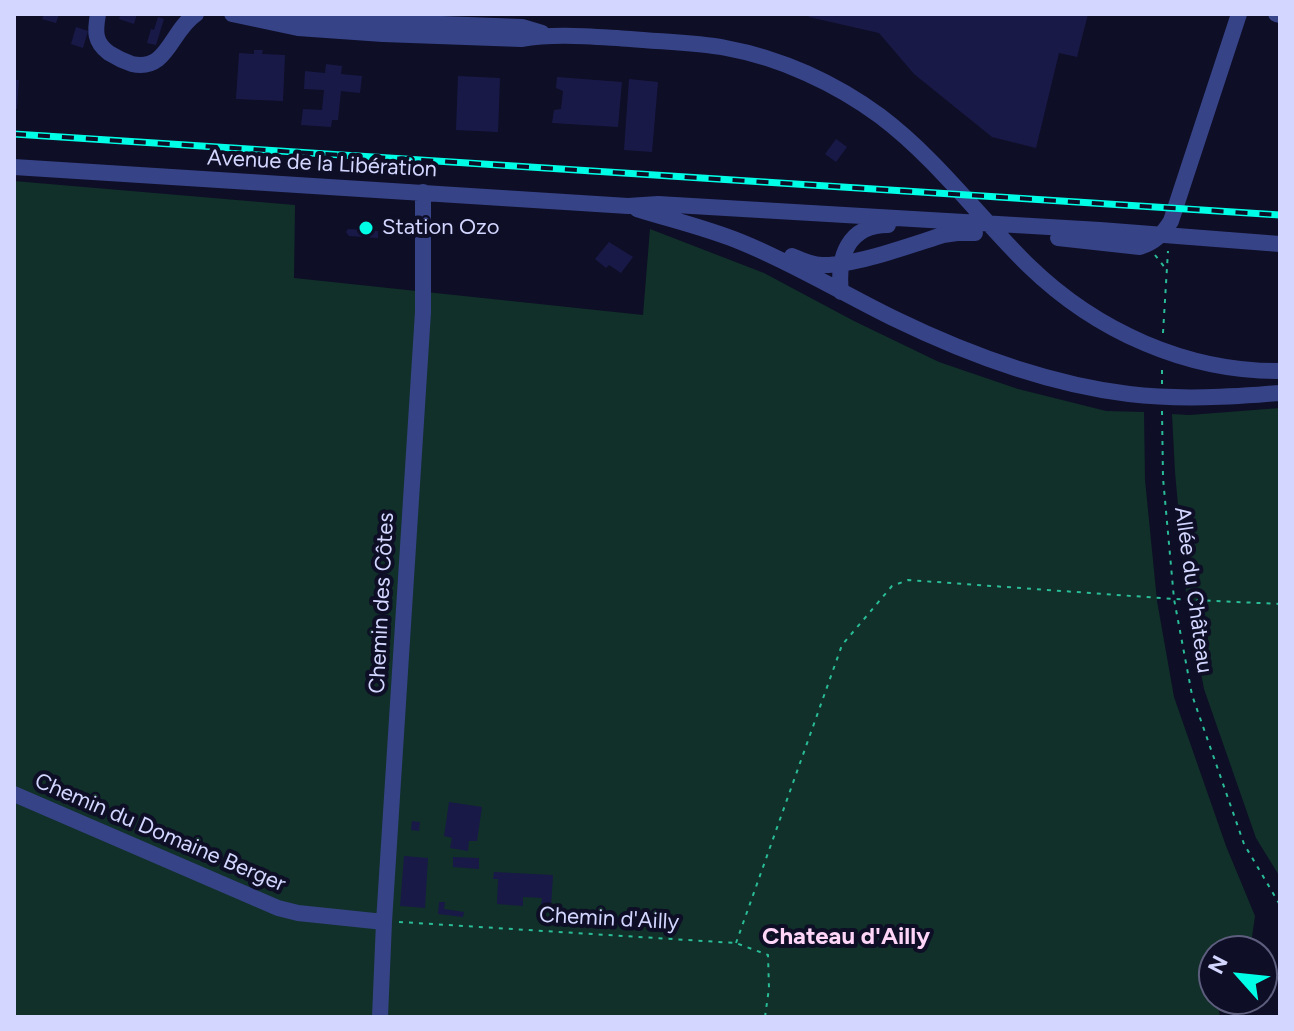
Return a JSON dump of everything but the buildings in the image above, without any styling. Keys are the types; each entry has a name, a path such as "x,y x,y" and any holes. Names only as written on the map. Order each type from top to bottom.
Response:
{"street":[{"path":"98,14 95,32 102,47 122,61 150,65 168,49 178,31 196,14"},
{"path":"233,14 298,28 441,25"},
{"path":"286,14 334,20 441,25 521,39 547,34 680,43 727,48 788,66 837,89 880,116 945,175 1029,266 1080,307 1142,343 1174,355 1242,370 1280,371"},
{"path":"742,242 776,249 808,263 821,265 841,263 957,233 1140,247 1149,244 1166,235 1239,14"},
{"name":"Avenue de la Libération","path":"14,167 628,206"},
{"name":"Chemin des Côtes","path":"380,1017 423,312 423,192"},
{"path":"628,206 658,204 1280,244"},
{"path":"628,206 694,224 742,242 945,342 992,361 1088,387 1128,394 1168,397 1280,393"},
{"path":"841,292 841,263 853,238 877,225 897,226 930,221"},
{"name":"Chemin du Domaine Berger","path":"14,794 278,908 384,922"}],"path":[{"path":"1163,334 1168,271 1166,235"},
{"path":"1140,247 1150,251 1168,271"},
{"path":"1162,366 1162,389"},
{"name":"Allée du Château","path":"1162,405 1163,478 1174,599 1192,695 1244,844 1280,905"},
{"path":"736,943 842,645 892,586 908,580 1280,604"},
{"name":"Chemin d'Ailly","path":"384,922 736,943 768,955 769,988 765,1017"}],"green space":[{"path":"14,181 295,205 294,278 643,315 650,229 764,273 939,362 1018,389 1106,411 1144,412 1145,480 1157,601 1174,697 1226,846 1255,916 1252,935 1198,935 1198,1015 1220,1017 14,1017"},
{"path":"1280,408 1280,877 1256,838 1204,689 1186,593 1172,414"}],"railway":[{"path":"14,134 1280,215"}],"place":[{"name":"Station Ozo","path":"366,228"}],"district":[{"name":"Chateau d'Ailly","path":"846,937"}]}
